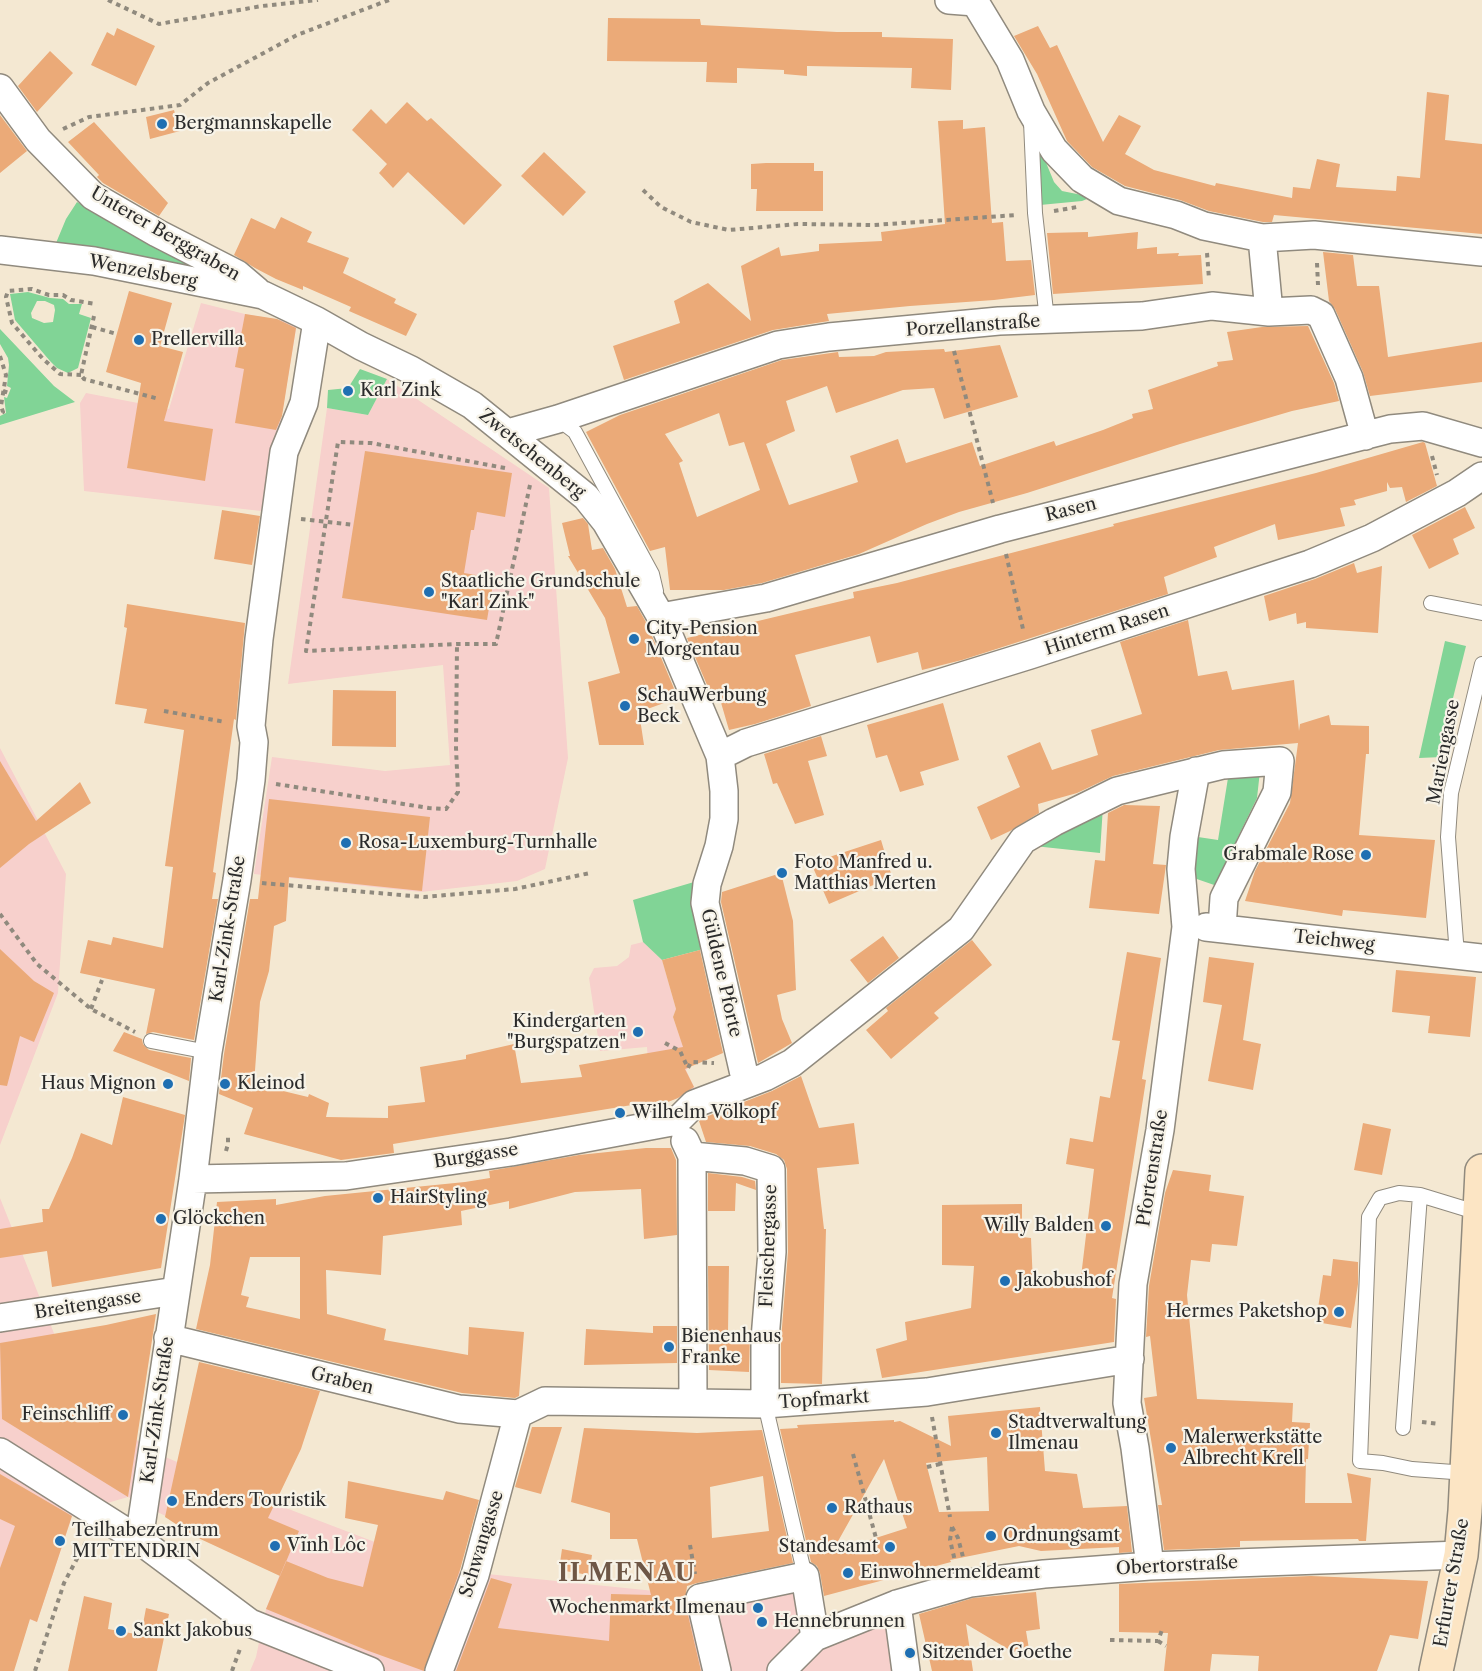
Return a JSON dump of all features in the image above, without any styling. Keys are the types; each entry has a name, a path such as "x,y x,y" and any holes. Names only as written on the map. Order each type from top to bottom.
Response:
{"main road":[{"name":"Erfurter Straße","path":"1436,1671 1461,1555 1482,1171"}],"street":[{"path":"949,0 976,1 1010,60 1031,111 1054,150 1082,179 1119,201 1176,215 1204,226 1262,238 1314,235 1482,252"},
{"name":"Unterer Berggraben","path":"0,88 38,140 93,196 157,233 237,274 263,295"},
{"path":"1262,238 1269,312"},
{"name":"Wenzelsberg","path":"0,250 94,261 263,295 317,321"},
{"name":"Porzellanstraße","path":"508,433 558,419 778,345 829,337 999,321 1142,316 1212,306 1269,312 1311,310 1321,315"},
{"path":"1321,315 1349,378 1365,436"},
{"name":"Zwetschenberg","path":"317,321 472,405 586,497 606,522 661,617 720,756"},
{"name":"Karl-Zink-Straße","path":"139,1540 251,780 254,742 251,726 259,639 284,452 304,403 317,321"},
{"name":"Rasen","path":"661,617 766,598 1000,529 1390,429 1423,426 1482,443"},
{"name":"Hinterm Rasen","path":"720,756 746,742 1030,655 1311,564 1372,538 1457,493 1482,476"},
{"name":"Güldene Pforte","path":"720,756 724,819 719,846 707,884 705,903 746,1083"},
{"path":"746,1083 765,1077 792,1063 961,929 1023,840 1116,791 1223,765 1280,761 1277,792 1224,898 1222,928"},
{"name":"Pfortenstraße","path":"1150,1566 1137,1458 1127,1403 1133,1284 1160,1130 1186,927 1181,869 1184,837 1196,771"},
{"name":"Teichweg","path":"1186,927 1222,928 1470,957"},
{"name":"Burggasse","path":"193,1179 346,1176 511,1152 677,1121 694,1104 746,1083"},
{"path":"677,1121 692,1156 693,1402"},
{"name":"Fleischergasse","path":"692,1156 745,1161 771,1169 772,1252 765,1339 765,1404"},
{"name":"Breitengasse","path":"0,1318 176,1291"},
{"name":"Graben","path":"168,1338 459,1409 518,1414"},
{"name":"Topfmarkt","path":"518,1414 545,1401 765,1404 927,1392 1130,1359"},
{"name":"Schwangasse","path":"439,1671 475,1575 518,1414"},
{"path":"0,1452 139,1540 250,1623 370,1671"},
{"name":"Obertorstraße","path":"814,1637 897,1604 962,1585 1044,1574 1150,1566 1461,1555"},
{"path":"717,1671 700,1598 805,1576 814,1637 781,1671"},
{"path":"897,1604 906,1671"}],"lane":[{"path":"1031,111 1035,213 1047,320"},
{"path":"558,419 575,432 652,574 661,617"},
{"path":"1431,603 1482,613"},
{"name":"Mariengasse","path":"1470,957 1448,837 1451,793 1482,664"},
{"path":"151,1041 210,1062"},
{"path":"1467,1473 1412,1469 1360,1461 1369,1217 1380,1198 1399,1193 1420,1195 1479,1213"},
{"path":"1403,1428 1420,1195"},
{"path":"765,1404 805,1576"}],"path":[{"path":"108,0 159,24 262,6 318,0"},
{"path":"38,140 89,117 180,105 208,83 297,35 389,0"},
{"path":"643,190 661,207 691,222 729,230 798,224 874,225 1035,213 1119,201"},
{"path":"1204,226 1212,306"},
{"path":"1314,235 1321,315"},
{"path":"96,304 71,300 63,295 49,295 32,289 8,291 6,297 12,323 43,359 60,374 81,375 84,379 159,399"},
{"path":"81,375 94,316"},
{"path":"92,327 117,334"},
{"path":"948,327 1030,655"},
{"path":"0,356 6,375 1,406 3,412 0,413"},
{"path":"3,392 9,393"},
{"path":"1423,426 1444,499"},
{"path":"508,469 371,443 338,442 306,651 496,644 532,476 544,464"},
{"path":"276,517 354,525"},
{"path":"251,780 429,808 446,808 458,792 457,644"},
{"path":"164,711 251,726"},
{"path":"237,880 424,897 514,889 590,873"},
{"path":"0,914 37,964 91,1010 151,1041"},
{"path":"91,1010 102,980"},
{"path":"665,1043 680,1051 688,1068 691,1062 721,1063"},
{"path":"228,1134 228,1144"},
{"path":"927,1392 950,1517"},
{"path":"853,1454 876,1538"},
{"path":"927,1467 940,1464"},
{"path":"35,1671 64,1583 100,1516"},
{"path":"952,1527 950,1540 962,1585"},
{"path":"1158,1641 1163,1627"},
{"path":"1110,1640 1158,1641 1166,1646"}],"shaded area":[{"path":"201,303 297,323 279,431 261,511 84,491 80,403 86,393 169,409"},
{"name":"Staatliche Grundschule \"Karl Zink\"","path":"387,379 549,488 568,758 545,869 517,881 421,892 254,874 272,757 385,771 450,765 443,665 288,684 327,408 368,415"},
{"path":"0,748 66,874 58,993 0,1145"},
{"name":"Kindergarten \"Burgspatzen\"","path":"643,942 662,960 676,1009 673,1017 690,1067 686,1070 696,1091 651,1108 647,1047 600,1051 589,978 594,968 617,966 629,957 631,945"},
{"path":"0,1198 77,1391 149,1450 278,1505 448,1570 694,1595 809,1566 822,1619 907,1596 918,1671 250,1671 256,1657 266,1609 280,1574 128,1497 73,1513 37,1622 0,1609"}],"green space":[{"path":"1040,148 1054,182 1062,191 1092,197 1082,201 1040,205 1037,154"},
{"path":"77,202 120,227 230,281 98,248 56,243 66,219"},
{"path":"28,292 63,299 69,304 82,304 79,314 91,318 78,368 68,373 57,368 50,361 15,320 10,294","holes":["37,301 45,301 54,305 53,322 44,323 32,318 31,313"]},
{"path":"0,329 54,386 75,402 0,425 0,416 6,413 4,397 7,398 11,388 7,386 9,365 8,358 0,344"},
{"path":"360,369 387,379 368,415 327,408 328,390 348,388"},
{"path":"1445,641 1466,646 1451,706 1442,757 1419,758"},
{"path":"1260,771 1257,798 1237,839 1233,863 1220,887 1191,877 1198,837 1218,840 1228,778"},
{"path":"1103,806 1100,853 1034,846"},
{"path":"694,882 700,918 700,950 662,960 643,942 633,900"}],"building":[{"path":"608,18 700,19 701,25 882,32 882,37 953,39 951,90 911,88 912,68 807,66 807,76 784,74 784,70 737,68 737,83 706,82 707,62 607,61"},
{"path":"1038,26 1050,48 1057,45 1103,142 1119,115 1141,126 1125,154 1154,170 1215,186 1216,183 1292,198 1293,187 1310,189 1317,159 1340,164 1336,187 1396,191 1397,176 1420,178 1427,92 1449,95 1445,140 1482,144 1482,234 1274,215 1272,222 1263,222 1209,211 1180,200 1125,186 1092,167 1067,141 1037,74 1014,36"},
{"path":"117,28 155,46 136,86 91,65 107,32 114,36"},
{"path":"50,51 73,73 37,112 18,86"},
{"path":"407,102 427,121 431,118 502,185 464,225 408,172 393,188 379,173 387,164 352,130 371,109 386,124"},
{"name":"Bergmannskapelle","path":"174,110 180,131 150,139 146,117"},
{"path":"0,115 27,151 0,173"},
{"path":"963,120 963,129 985,127 992,223 1003,222 1006,261 1031,260 1035,295 827,314 829,321 773,330 624,380 613,346 680,323 674,301 708,283 751,321 741,266 779,247 781,256 819,251 819,244 882,241 881,232 945,224 938,121"},
{"path":"94,122 168,203 159,216 103,183 97,177 99,175 68,142"},
{"path":"544,152 586,192 563,216 521,176"},
{"path":"814,163 814,171 823,171 823,211 756,211 757,189 751,189 751,164"},
{"path":"281,217 312,232 307,242 349,258 343,273 396,299 394,303 417,314 406,336 349,311 351,307 303,286 303,290 276,279 234,255 251,218 275,229"},
{"path":"1088,232 1088,237 1138,232 1137,249 1157,247 1157,254 1201,255 1203,284 1053,294 1047,233"},
{"path":"1323,252 1353,255 1357,286 1379,286 1388,357 1482,342 1482,382 1370,396 1363,372 1335,309 1329,301"},
{"path":"129,291 172,303 160,346 183,352 164,421 213,429 205,481 127,468 141,383 106,372"},
{"path":"245,314 277,319 296,328 282,416 276,430 235,423 244,369 235,367"},
{"path":"1308,326 1334,383 1339,401 1292,411 1180,444 1027,493 959,512 859,554 762,583 724,590 670,590 665,547 650,551 586,432 620,415 782,360 838,352 839,357 874,356 886,352 944,349 945,352 1000,345 1018,397 944,419 934,388 903,390 836,413 827,386 786,401 795,431 766,444 789,505 858,482 850,456 898,439 906,463 972,442 980,466 1054,441 1056,446 1103,430 1133,418 1132,414 1153,409 1148,390 1218,366 1217,362 1233,360 1227,332 1262,327","holes":["719,413 729,446 744,442 760,490 697,517 679,463 683,461 665,434"]},
{"path":"1423,442 1437,486 1406,502 1402,487 1390,488 1387,482 1387,491 1354,500 1356,505 1340,508 1345,526 1278,540 1275,524 1214,547 1217,557 1164,577 1168,594 962,660 922,670 918,652 877,663 870,636 795,655 811,706 755,724 729,730 717,689 710,692 687,638 854,598 853,592 897,583 1114,526 1113,524 1316,473"},
{"path":"365,451 512,473 505,517 477,512 474,530 471,530 464,573 494,578 487,620 342,598"},
{"path":"1465,507 1475,528 1453,539 1459,554 1429,569 1412,535"},
{"path":"222,510 260,516 252,565 214,559"},
{"path":"583,518 588,524 592,550 603,548 615,569 627,607 637,606 647,624 678,698 639,712 644,745 599,745 588,682 620,673 605,618 568,556 570,556 562,523"},
{"path":"1354,563 1357,573 1382,566 1378,633 1306,628 1306,622 1297,624 1296,613 1269,621 1264,596"},
{"path":"127,604 245,623 236,720 234,719 213,872 216,873 212,899 218,899 194,1040 153,1032 146,1034 155,989 80,973 88,940 111,945 113,937 163,948 173,867 165,866 184,730 144,723 147,709 115,704 127,628 124,627"},
{"path":"1188,620 1198,676 1227,671 1232,690 1294,680 1299,731 1300,724 1329,715 1331,725 1369,726 1369,754 1366,754 1359,835 1435,840 1426,918 1343,910 1342,916 1245,901 1255,871 1290,803 1298,743 1219,750 1113,776 1077,793 1038,804 1039,813 991,840 977,807 1020,787 1007,756 1040,742 1052,770 1098,755 1091,730 1142,714 1120,642"},
{"path":"333,690 396,691 396,747 332,746"},
{"path":"943,703 959,760 920,772 924,785 900,792 887,755 876,758 867,725"},
{"path":"821,736 827,756 808,761 824,815 795,824 777,783 773,784 764,754"},
{"path":"0,761 36,821 80,782 91,803 29,844 0,868"},
{"path":"269,799 430,817 422,891 289,877 286,921 274,926 269,971 260,1002 254,1084 308,1097 309,1094 329,1103 326,1117 388,1118 388,1106 425,1102 420,1067 466,1059 466,1055 514,1044 521,1083 582,1077 579,1065 683,1047 673,1017 676,1009 662,960 700,950 723,1053 685,1069 694,1087 678,1098 641,1112 638,1104 393,1144 394,1153 341,1160 244,1134 253,1108 219,1094 250,899 258,899"},
{"path":"1124,805 1160,806 1153,864 1166,865 1159,914 1089,908 1095,860 1105,861 1108,813"},
{"path":"881,840 892,877 829,904 811,863"},
{"path":"781,873 793,921 796,990 777,995 782,1019 792,1043 758,1063 721,902 722,892"},
{"path":"883,936 899,958 868,983 850,960"},
{"path":"972,940 992,965 934,1013 939,1018 891,1059 866,1030 888,1011 886,1008"},
{"path":"0,949 34,981 54,993 34,1042 20,1036 7,1086 0,1085"},
{"path":"1127,952 1161,958 1142,1079 1146,1080 1112,1298 1116,1299 1114,1342 882,1378 876,1349 907,1340 905,1322 971,1308 974,1266 942,1265 942,1205 1022,1204 1022,1237 1031,1238 1033,1284 1080,1285 1094,1169 1066,1164 1070,1138 1093,1142 1100,1096 1110,1098 1120,1041 1112,1040"},
{"path":"1209,957 1254,963 1243,1040 1261,1044 1253,1090 1208,1081 1222,1005 1203,1002"},
{"path":"1396,970 1476,977 1470,1037 1428,1033 1430,1016 1392,1012"},
{"path":"124,1032 142,1039 143,1044 149,1050 191,1058 189,1081 113,1051"},
{"path":"801,1076 819,1128 854,1123 859,1164 817,1168 824,1229 826,1229 822,1384 781,1383 781,1340 788,1252 787,1169 784,1160 776,1154 750,1146 706,1142 699,1121 772,1091"},
{"path":"123,1097 185,1115 161,1268 52,1287 47,1251 0,1258 0,1229 43,1222 42,1209 49,1209 81,1133 112,1145"},
{"path":"1363,1123 1391,1129 1382,1175 1354,1170"},
{"path":"646,1148 671,1148 676,1160 677,1235 644,1239 641,1189 575,1192 509,1209 509,1201 461,1211 462,1225 383,1236 381,1275 326,1270 327,1314 386,1329 384,1340 468,1355 469,1327 524,1332 519,1396 515,1398 462,1393 196,1329 210,1265 217,1202 276,1199 276,1205 325,1196 465,1182 490,1178 489,1171 579,1155","holes":["250,1257 300,1257 300,1319 246,1307 249,1297 241,1295"]},
{"path":"1173,1170 1211,1175 1209,1191 1244,1196 1237,1246 1212,1244 1210,1262 1191,1260 1187,1295 1197,1399 1293,1403 1292,1422 1310,1423 1305,1503 1352,1503 1347,1473 1371,1478 1366,1541 1358,1539 1240,1541 1240,1547 1164,1550 1158,1505 1162,1505 1144,1398 1157,1396 1150,1336 1146,1337 1149,1286 1165,1193"},
{"path":"708,1173 755,1181 756,1190 736,1183 735,1211 708,1211"},
{"path":"1333,1259 1358,1262 1358,1284 1351,1328 1316,1322 1323,1275 1331,1276"},
{"path":"708,1266 729,1266 728,1332 750,1333 749,1372 709,1370"},
{"path":"156,1314 128,1497 2,1419 0,1343"},
{"path":"653,1326 677,1326 677,1363 584,1365 586,1329 653,1333"},
{"path":"199,1362 320,1391 301,1449 268,1518 299,1531 280,1576 196,1537 165,1517"},
{"path":"1040,1407 1045,1471 1077,1474 1083,1508 1127,1506 1132,1552 1119,1553 1119,1547 1041,1551 1019,1546 950,1560 951,1562 824,1596 820,1573 817,1566 811,1562 780,1429 798,1428 797,1425 894,1420 894,1422 900,1421 951,1446 948,1416","holes":["987,1457 989,1511 939,1512 926,1463","884,1459 907,1528 832,1552"]},
{"path":"532,1427 562,1427 541,1494 515,1487"},
{"path":"584,1428 697,1433 762,1430 793,1563 687,1586 685,1602 701,1671 456,1671 491,1578 512,1584 498,1628 609,1641 611,1594 651,1595 637,1539 610,1539 610,1513 571,1502","holes":["763,1476 769,1531 712,1538 710,1487"]},
{"path":"0,1474 72,1516 37,1622 30,1619 14,1671 0,1671 0,1568 15,1526 0,1519"},
{"path":"348,1481 443,1500 446,1491 479,1500 460,1570 424,1671 266,1609 286,1561 328,1578 363,1587 378,1525 345,1518"},
{"path":"562,1549 592,1555 589,1575 559,1570"},
{"path":"1311,1576 1428,1581 1418,1639 1390,1635 1377,1671 1258,1671 1259,1656 1212,1654 1210,1671 1164,1671 1168,1633 1119,1632 1119,1584"},
{"path":"1036,1592 1040,1629 1026,1631 1029,1649 1013,1652 966,1624 973,1671 932,1671 919,1614 973,1598"},
{"name":"Sankt Jakobus","path":"84,1596 112,1603 108,1629 141,1635 146,1608 169,1614 157,1671 68,1671"}],"place":[{"name":"Bergmannskapelle","path":"162,124"},
{"name":"Prellervilla","path":"139,340"},
{"name":"Karl Zink","path":"348,391"},
{"name":"Staatliche Grundschule \"Karl Zink\"","path":"429,592"},
{"name":"City-Pension Morgentau","path":"634,639"},
{"name":"SchauWerbung Beck","path":"625,706"},
{"name":"Rosa-Luxemburg-Turnhalle","path":"346,843"},
{"name":"Grabmale Rose","path":"1366,855"},
{"name":"Foto Manfred u. Matthias Merten","path":"782,873"},
{"name":"Kindergarten \"Burgspatzen\"","path":"638,1032"},
{"name":"Haus Mignon","path":"168,1084"},
{"name":"Kleinod","path":"225,1084"},
{"name":"Wilhelm Völkopf","path":"620,1113"},
{"name":"HairStyling","path":"378,1198"},
{"name":"Glöckchen","path":"161,1219"},
{"name":"Willy Balden","path":"1106,1226"},
{"name":"Jakobushof","path":"1005,1281"},
{"name":"Hermes Paketshop","path":"1339,1312"},
{"name":"Bienenhaus Franke","path":"669,1347"},
{"name":"Feinschliff","path":"123,1415"},
{"name":"Stadtverwaltung Ilmenau","path":"996,1433"},
{"name":"Malerwerkstätte Albrecht Krell","path":"1171,1448"},
{"name":"Enders Touristik","path":"172,1501"},
{"name":"Rathaus","path":"832,1508"},
{"name":"Ordnungsamt","path":"991,1536"},
{"name":"Teilhabezentrum MITTENDRIN","path":"60,1541"},
{"name":"Vĩnh Lôc","path":"275,1546"},
{"name":"Standesamt","path":"890,1547"},
{"name":"Einwohnermeldeamt","path":"848,1573"},
{"name":"Wochenmarkt Ilmenau","path":"758,1608"},
{"name":"Hennebrunnen","path":"762,1622"},
{"name":"Sankt Jakobus","path":"121,1631"},
{"name":"Sitzender Goethe","path":"910,1653"}],"district":[{"name":"ILMENAU","path":"627,1574"}]}
